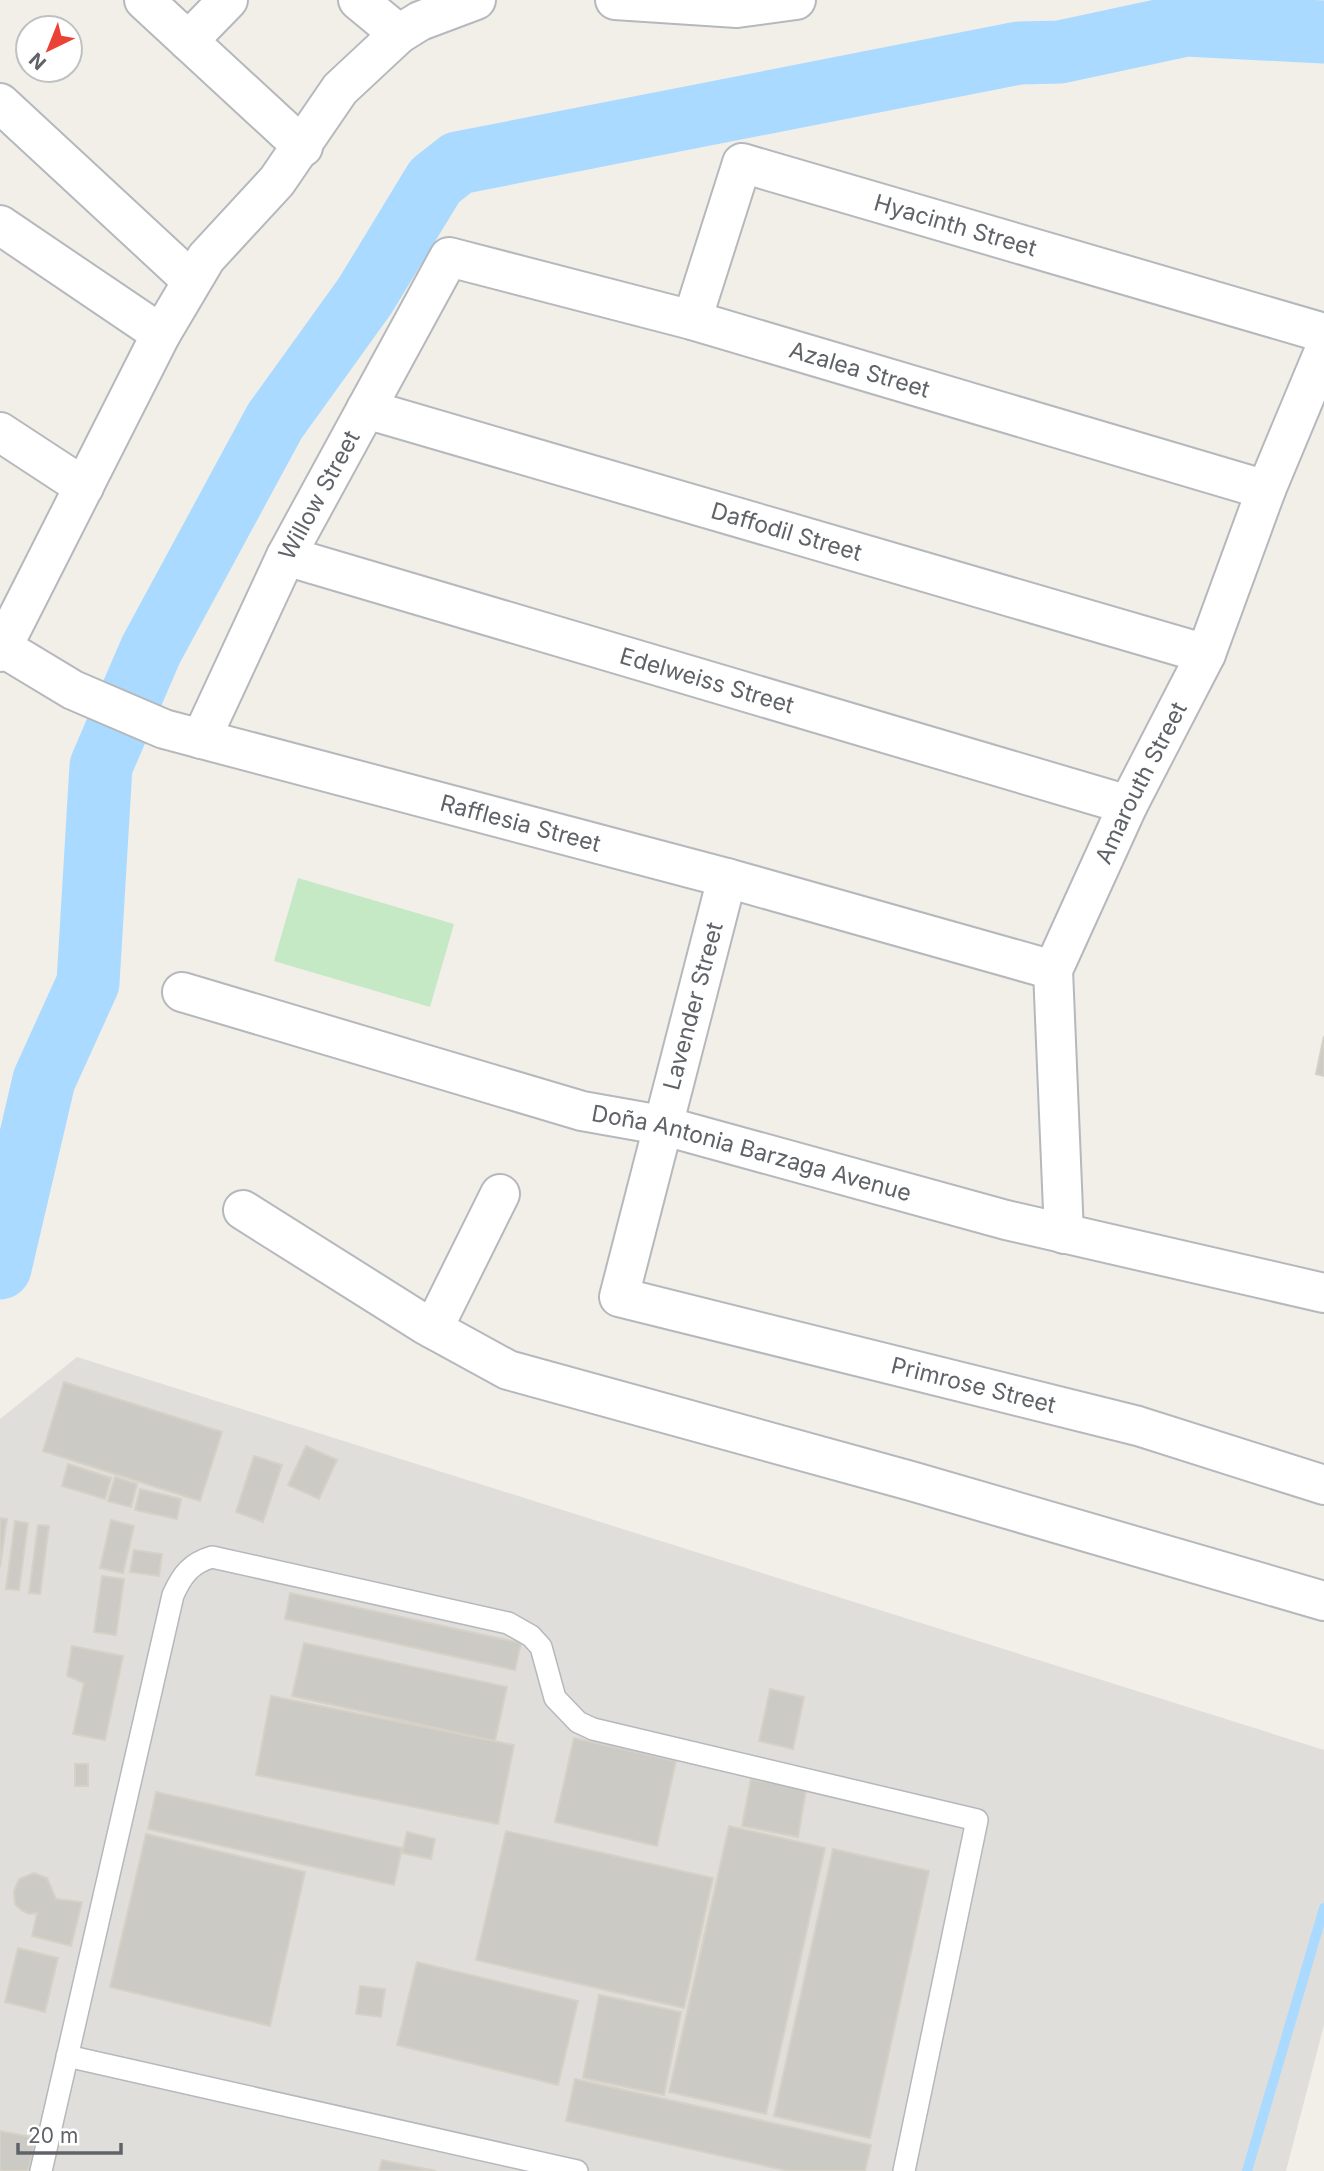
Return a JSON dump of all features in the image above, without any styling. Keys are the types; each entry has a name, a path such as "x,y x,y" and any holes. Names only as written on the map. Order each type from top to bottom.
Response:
{"street":[{"path":"144,0 303,147"},
{"path":"188,41 228,0"},
{"path":"358,0 399,34"},
{"path":"0,649 161,334 206,258 277,181 303,147 340,89 399,34 420,21 476,0"},
{"path":"615,0 733,4 796,0"},
{"path":"0,103 191,280"},
{"name":"Hyacinth Street","path":"692,320 742,163 1324,333"},
{"path":"0,225 161,334"},
{"name":"Azalea Street","path":"449,257 692,320 1266,490"},
{"name":"Willow Street","path":"201,739 286,555 449,257"},
{"name":"Amarouth Street","path":"1064,1234 1053,970 1129,805 1206,654 1266,490 1324,351"},
{"name":"Daffodil Street","path":"366,409 1206,654"},
{"path":"0,432 84,487"},
{"name":"Edelweiss Street","path":"286,555 1129,805"},
{"name":"Rafflesia Street","path":"0,649 73,690 164,729 727,878 1053,970"},
{"name":"Lavender Street","path":"620,1297 661,1125 727,878"},
{"name":"Doña Antonia Barzaga Avenue","path":"182,992 582,1111 661,1125 1064,1234 1324,1293"},
{"path":"433,1329 500,1194"},
{"path":"243,1210 433,1329 508,1370 911,1481 1324,1601"},
{"name":"Primrose Street","path":"620,1297 1138,1426 1324,1485"}],"lane":[{"path":"41,2171 173,1595 180,1578 189,1568 212,1557 508,1623 531,1636 541,1647 555,1698 578,1721 593,1729 977,1820 904,2171"},
{"path":"67,2056 577,2171"}],"shaded area":[{"path":"77,1357 1324,1750 1324,2025 1286,2171 0,2171 0,1419"}],"green space":[{"path":"298,878 454,924 430,1007 274,961"}],"building":[{"path":"1324,1036 1324,1076 1316,1074"},
{"path":"64,1382 222,1432 200,1501 43,1451"},
{"path":"306,1446 337,1460 319,1499 288,1485"},
{"path":"254,1456 282,1465 263,1522 236,1512"},
{"path":"68,1464 111,1478 105,1499 62,1486"},
{"path":"115,1477 137,1484 131,1507 108,1501"},
{"path":"140,1489 181,1499 177,1519 135,1510"},
{"path":"0,1518 7,1519 0,1567"},
{"path":"111,1520 134,1526 123,1573 100,1568"},
{"path":"15,1521 28,1523 19,1590 6,1589"},
{"path":"38,1525 49,1526 40,1594 29,1593"},
{"path":"134,1550 162,1554 159,1576 130,1572"},
{"path":"102,1576 124,1579 116,1635 94,1632"},
{"path":"290,1593 521,1643 515,1670 285,1619"},
{"path":"304,1643 507,1687 495,1741 292,1696"},
{"path":"72,1646 123,1656 105,1740 73,1734 84,1683 67,1676"},
{"path":"770,1689 804,1697 793,1749 759,1741"},
{"path":"271,1696 514,1745 498,1824 256,1775"},
{"path":"574,1738 676,1761 657,1846 555,1822"},
{"path":"75,1764 88,1764 88,1786 75,1786"},
{"path":"751,1779 806,1790 798,1837 742,1826"},
{"path":"156,1792 402,1848 394,1885 148,1829"},
{"path":"729,1826 825,1848 766,2114 669,2092"},
{"path":"506,1831 713,1878 684,2008 476,1960"},
{"path":"407,1832 435,1839 431,1859 402,1853"},
{"path":"146,1834 305,1872 270,2026 110,1987"},
{"path":"833,1849 929,1871 870,2138 774,2116"},
{"path":"34,1873 47,1878 56,1899 82,1902 71,1946 32,1936 37,1913 29,1914 15,1904 14,1891 19,1879"},
{"path":"18,1948 58,1958 45,2012 5,2002"},
{"path":"417,1962 578,2001 558,2085 397,2045"},
{"path":"360,1986 385,1989 381,2017 356,2014"},
{"path":"599,1995 681,2012 664,2095 583,2078"},
{"path":"575,2079 871,2145 865,2171 788,2171 566,2121"},
{"path":"0,2131 36,2138 28,2171 0,2171"},
{"path":"382,2160 436,2171 379,2171"}],"waterway":[{"path":"0,1268 44,1080 88,983 101,766 151,650 275,421 365,296 435,181 458,163 1019,53 1060,52 1186,25 1324,32"},
{"path":"1247,2171 1324,1908"}]}
